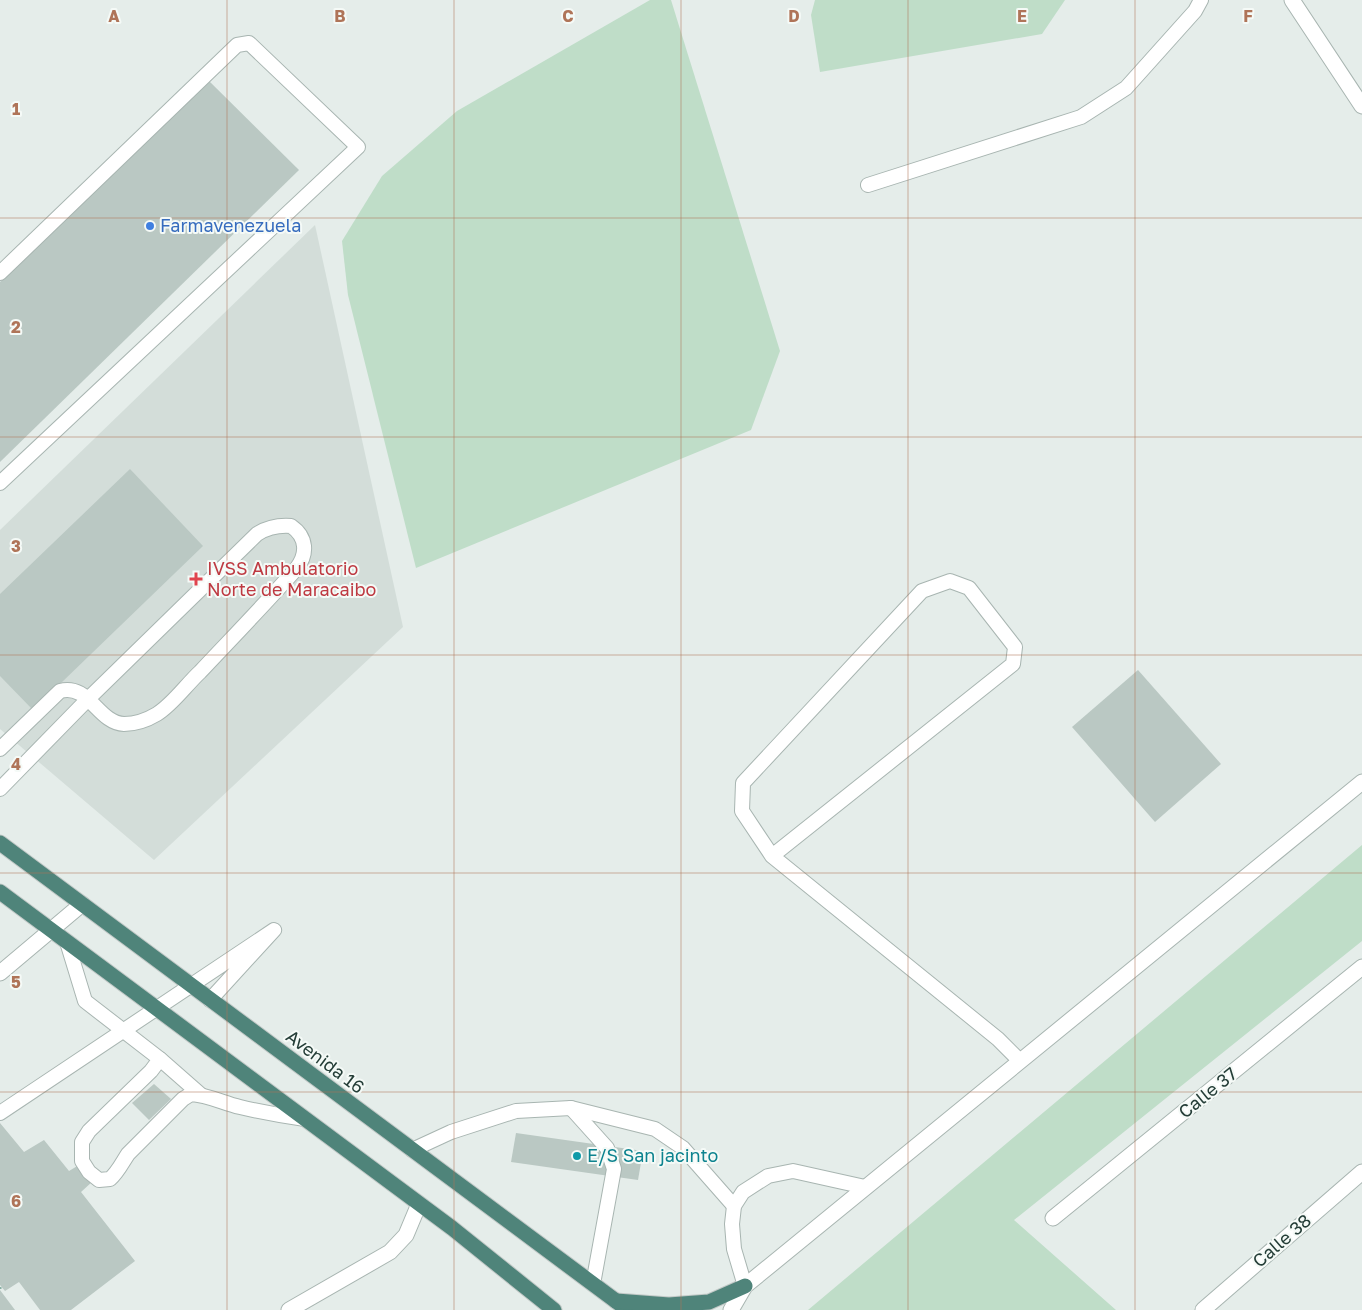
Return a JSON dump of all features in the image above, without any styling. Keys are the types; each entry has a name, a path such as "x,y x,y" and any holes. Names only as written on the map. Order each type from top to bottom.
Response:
{"highway":[{"name":"Avenida 16","path":"0,844 622,1306"},
{"path":"0,892 419,1204 554,1310"},
{"path":"622,1306 669,1306 709,1302 745,1286"}],"street":[{"path":"1292,0 1362,106"},
{"path":"730,1310 745,1286 1362,782"},
{"path":"0,973 82,904"},
{"name":"Calle 37","path":"1053,1218 1362,967"},
{"name":"Calle 38","path":"1203,1310 1362,1172"},
{"path":"289,1310 390,1252 406,1234 419,1204"}],"lane":[{"path":"868,185 1081,117 1126,88 1194,11 1201,0"},
{"path":"0,273 237,45 249,43 358,147 0,483"},
{"path":"0,749 60,691 71,690 78,692 88,699 112,722 136,723 158,714 251,619 303,561 305,551 301,534 291,526 272,527 258,534 88,699 0,790"},
{"path":"772,856 1013,664 1015,647 969,588 950,581 922,591 743,783 742,811 772,856 998,1039 1020,1061"},
{"path":"0,1113 274,930 210,1000"},
{"path":"67,942 84,1001 160,1059 201,1095"},
{"path":"160,1059 151,1071 89,1130 82,1142 82,1161 89,1172 99,1180 110,1179 119,1171 128,1154 183,1099 191,1094 201,1095 239,1107 305,1120"},
{"path":"412,1150 450,1132 516,1111 571,1108 655,1128 683,1148 734,1206"},
{"path":"571,1108 607,1148 614,1169 593,1284"},
{"path":"745,1286 734,1249 732,1224 734,1206 743,1192 768,1176 793,1171 865,1187"}],"shaded area":[{"name":"IVSS Ambulatorio Norte de Maracaibo","path":"315,225 403,627 154,860 0,729 0,530"}],"green space":[{"path":"650,0 671,0 780,351 751,430 416,568 348,295 342,241 382,176 457,111"},
{"path":"815,0 1065,0 1042,34 820,72 811,15"},
{"path":"1362,845 1362,941 1014,1220 1116,1310 808,1310"}],"building":[{"name":"Farmavenezuela","path":"208,80 299,170 0,462 0,282"},
{"path":"130,469 203,546 33,710 0,676 0,594"},
{"path":"1138,670 1221,764 1155,822 1072,727"},
{"path":"154,1084 171,1099 149,1120 132,1103"},
{"path":"0,1123 24,1152 44,1140 69,1171 79,1165 93,1181 81,1192 135,1261 71,1310 40,1310 19,1282 5,1291 0,1285"},
{"name":"E/S San jacinto","path":"516,1133 643,1151 638,1180 511,1162"},
{"path":"0,1290 15,1310 0,1310"}],"place":[{"name":"Farmavenezuela","path":"150,226"},
{"name":"IVSS Ambulatorio Norte de Maracaibo","path":"196,579"},
{"name":"E/S San jacinto","path":"577,1156"}]}
